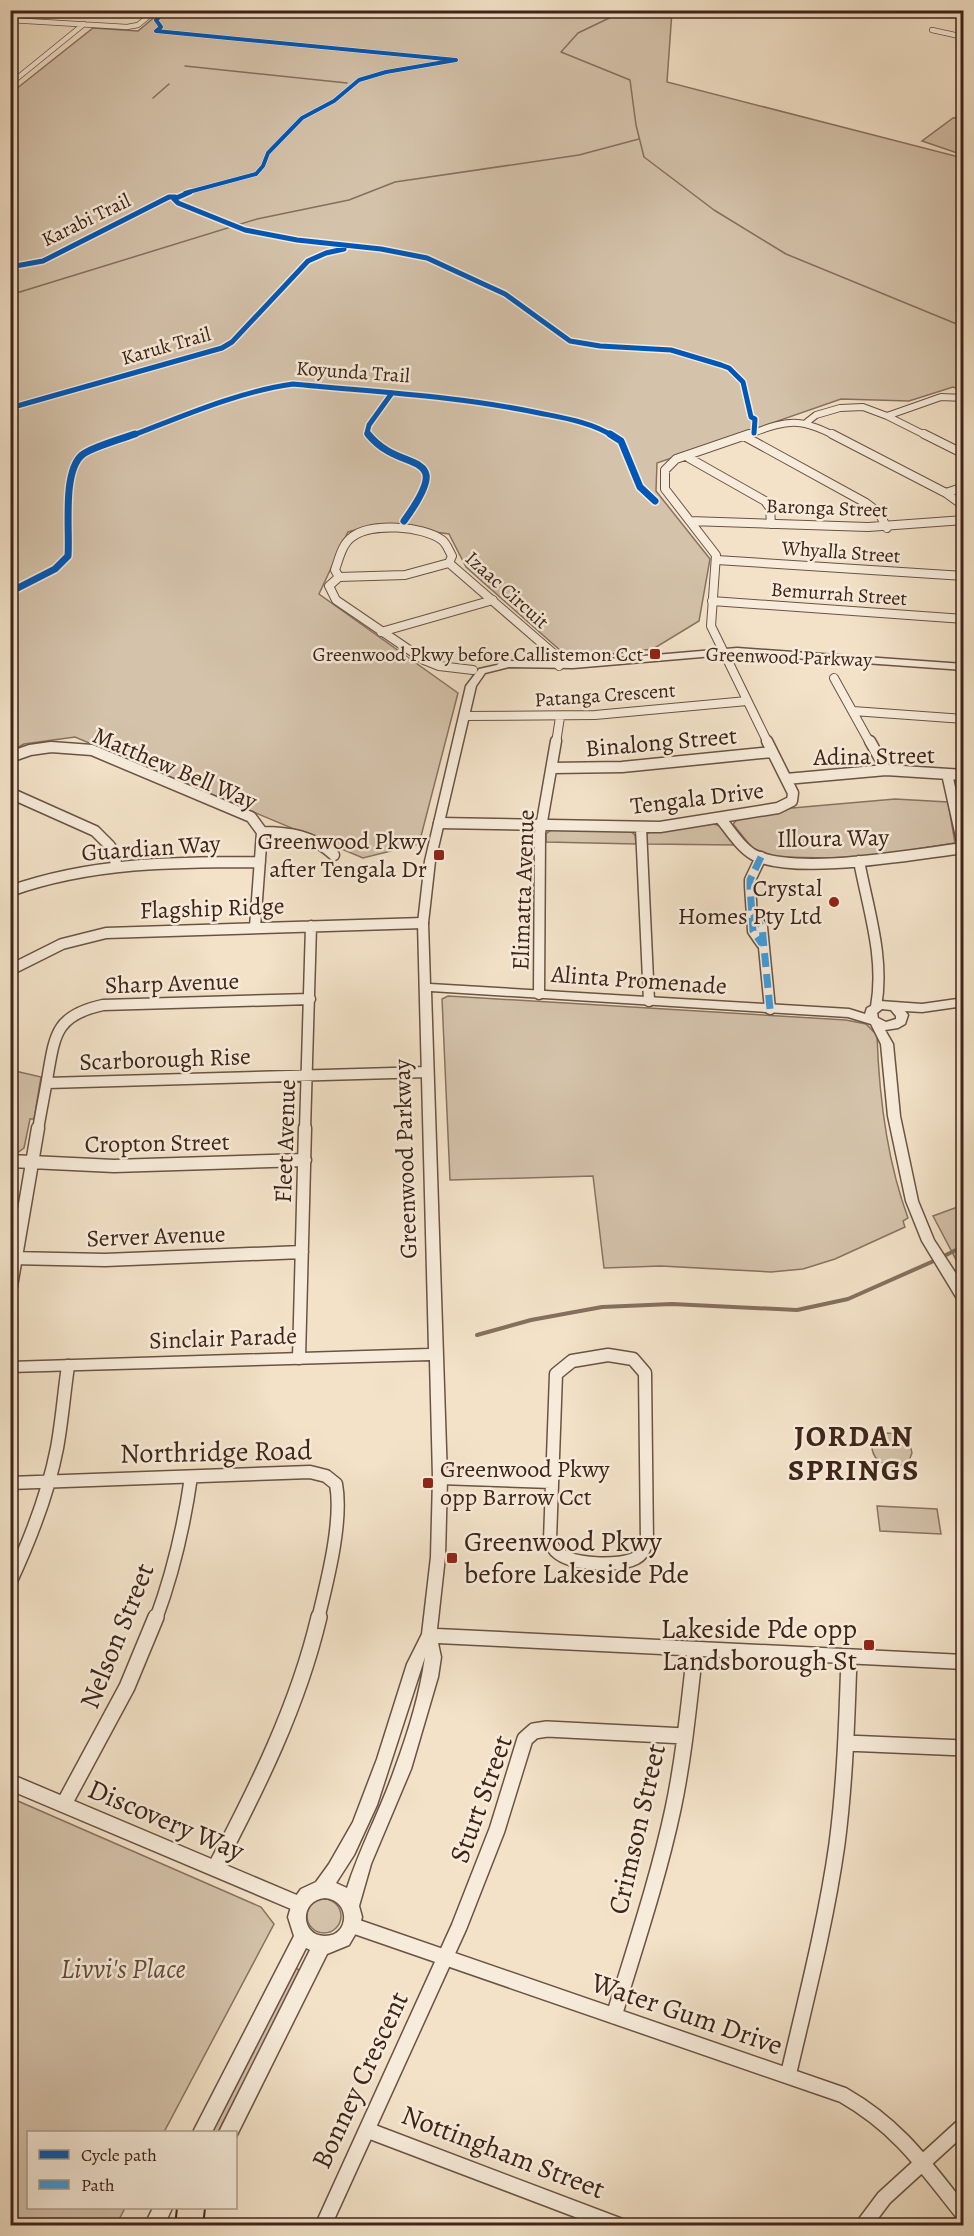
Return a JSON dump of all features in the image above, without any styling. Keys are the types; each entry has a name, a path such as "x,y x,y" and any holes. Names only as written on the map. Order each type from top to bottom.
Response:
{"highway":[{"path":"189,2226 191,2209"}],"street":[{"path":"10,20 132,26 142,22 156,10"},
{"path":"10,84 84,24"},
{"path":"932,30 963,36"},
{"path":"887,416 941,397 963,398"},
{"path":"807,422 815,416 849,406 869,408 963,454"},
{"path":"717,560 713,549 664,489 665,470 676,459 785,422 807,422 946,493 963,506"},
{"path":"744,436 866,502 879,513 887,528"},
{"path":"673,463 700,452"},
{"path":"689,458 765,501 770,508 771,524"},
{"path":"946,493 963,487"},
{"name":"Baronga Street","path":"690,521 708,520 836,528 887,528 963,520"},
{"name":"Izaac Circuit","path":"473,670 428,662 333,597 330,586 339,577 335,570 349,540 358,533 375,528 393,528 437,538 445,543 452,556 449,563 553,653 559,666"},
{"name":"Whyalla Street","path":"717,560 963,576"},
{"name":"Tengala Drive","path":"439,823 641,828 674,826 777,808 792,801 793,793 711,626 717,560"},
{"path":"339,577 405,575 449,563"},
{"path":"381,632 493,600"},
{"name":"Bemurrah Street","path":"712,601 963,619"},
{"name":"Greenwood Parkway","path":"471,686 469,681 473,670 487,664 559,666 722,652 762,652 963,667"},
{"name":"Greenwood Parkway","path":"351,1905 359,1875 403,1769 420,1716 433,1657 429,1636 438,1557 440,1478 423,923 427,875 471,686 482,671 507,665"},
{"path":"834,678 886,770"},
{"name":"Patanga Crescent","path":"464,716 560,717 747,700"},
{"path":"853,711 963,719"},
{"name":"Elimatta Avenue","path":"539,994 541,825 560,717"},
{"name":"Matthew Bell Way","path":"10,758 54,746 73,746 92,750 242,813 257,822 262,832 255,927"},
{"name":"Binalong Street","path":"552,768 622,767 772,752"},
{"name":"Adina Street","path":"786,779 886,770 963,775"},
{"path":"947,774 963,848"},
{"path":"10,794 95,831 107,840 114,850 117,866"},
{"name":"Illoura Way","path":"720,818 741,844 760,857 794,861 859,861 963,848"},
{"path":"641,828 650,1001"},
{"path":"262,832 291,833 328,849 333,855"},
{"path":"760,857 750,880 753,932 762,944 770,1009"},
{"path":"859,861 879,967 880,992 874,1015 887,1044 890,1085 906,1181 928,1240 963,1298"},
{"name":"Guardian Way","path":"13,887 63,875 117,866 260,862"},
{"name":"Flagship Ridge","path":"10,970 62,944 106,933 423,923"},
{"name":"Fleet Avenue","path":"299,1358 311,926"},
{"name":"Alinta Promenade","path":"425,987 874,1015"},
{"path":"880,992 902,1015 887,1044"},
{"name":"Sharp Avenue","path":"10,1292 13,1258 58,1031 72,1016 92,1007 114,1004 310,999"},
{"path":"874,1015 892,1006 922,1008 963,1002"},
{"path":"874,1015 886,1026 900,1022 922,1008"},
{"name":"Scarborough Rise","path":"47,1083 428,1072"},
{"name":"Cropton Street","path":"10,1161 124,1166 305,1160"},
{"name":"Server Avenue","path":"13,1258 105,1260 302,1252"},
{"name":"Sinclair Parade","path":"10,1367 436,1354"},
{"path":"608,1355 622,1356 636,1361 642,1367 646,1380 647,1527 644,1550 636,1558 621,1563 574,1560 562,1556 550,1540 551,1482 555,1380 559,1369 576,1360 608,1355"},
{"path":"10,1583 32,1534 57,1449 68,1366"},
{"name":"Northridge Road","path":"10,1483 319,1473 331,1479 338,1491 331,1558 323,1601 299,1686 267,1767 214,1868"},
{"name":"Nelson Street","path":"64,1804 111,1721 153,1629 179,1544 191,1477"},
{"path":"440,1478 551,1482"},
{"path":"429,1636 963,1662"},
{"name":"Greenwood Parkway","path":"321,1889 336,1871 360,1824 401,1710 417,1653 429,1636"},
{"name":"Crimson Street","path":"614,2016 657,1874 673,1807 685,1736 695,1650"},
{"path":"788,2076 823,1926 837,1845 846,1743 849,1657"},
{"name":"Sturt Street","path":"446,1958 486,1859 522,1746 529,1734 547,1729 685,1736"},
{"path":"846,1743 963,1749"},
{"name":"Discovery Way","path":"10,1782 300,1905"},
{"path":"321,1889 336,1890 345,1896 351,1905 351,1925 338,1941 322,1945 310,1942 303,1936 297,1917 300,1905 309,1895 321,1889"},
{"name":"Water Gum Drive","path":"351,1925 843,2095 866,2107 896,2130 925,2163 963,2215"},
{"path":"203,2131 303,1936"},
{"path":"229,2131 322,1945"},
{"name":"Bonney Crescent","path":"323,2226 446,1958"},
{"path":"863,2226 881,2201 951,2140 963,2126"},
{"name":"Nottingham Street","path":"367,2130 620,2226"},
{"path":"153,2226 162,2209"},
{"path":"182,2226 190,2209"}],"green space":[{"path":"163,10 672,11 667,82 963,158 963,391 953,387 909,401 841,399 657,463 656,491 710,559 699,621 653,649 570,659 466,567 449,534 377,524 348,532 319,594 458,693 419,844 363,858 75,737 24,744 11,751 11,93 93,28 138,31"},
{"path":"963,117 963,155 922,141 953,118"},
{"path":"895,799 948,802 955,843 871,856 777,857 752,848 733,824 737,820 792,808"},
{"path":"714,824 720,826 736,845 647,844 646,835 651,831"},
{"path":"551,830 630,831 635,835 636,844 546,842 546,834"},
{"path":"448,996 846,1020 866,1024 877,1035 885,1128 889,1151 908,1218 903,1221 905,1227 835,1259 803,1269 771,1272 661,1266 604,1268 593,1176 450,1180 442,999"},
{"path":"11,1070 41,1077 34,1119 30,1119 24,1148 17,1153 11,1152"},
{"path":"964,1205 963,1273 933,1216"},
{"path":"885,1433 899,1435 906,1440 912,1453 908,1463 896,1467 886,1465 875,1457 872,1444 879,1435"},
{"path":"877,1506 937,1509 941,1534 880,1531"},
{"name":"Livvi's Place","path":"11,1798 261,1907 274,1924 165,2131 27,2131 27,2209 124,2209 116,2225 11,2225"},
{"path":"324,1899 336,1904 341,1916 336,1928 324,1933 312,1928 307,1916 312,1904"},
{"path":"294,1967 301,1971 219,2131 210,2131"}],"waterway":[{"path":"626,10 578,33 561,52 630,80 636,125 644,157 714,210 786,254 964,327"},
{"path":"185,66 347,83"},
{"path":"153,98 169,84"},
{"path":"10,295 257,219 349,200 395,182 579,155 639,139"},
{"path":"942,1257 964,1246"},
{"path":"477,1335 531,1320 602,1307 672,1304 797,1310 848,1299 936,1260"}],"marked path":[{"path":"761,857 750,880 750,886 753,931 762,944"},
{"path":"753,914 762,927 770,1009"}],"cycle path":[{"path":"168,10 156,20 161,27 156,31 456,60 386,72 359,80 334,101 302,118 268,153 263,166 256,174 181,194 174,199 178,203 245,230 297,240 381,249 427,258 505,294 570,341 600,346 671,350 729,368 743,382 751,417 755,419 754,433"},
{"name":"Karabi Trail","path":"10,267 43,261 169,197 175,197"},
{"name":"Karuk Trail","path":"10,408 222,348 232,342 308,261 326,253 344,249"},
{"name":"Koyunda Trail","path":"10,592 55,569 68,556 69,489 76,464 82,454 213,405 273,387 293,384 498,404 575,420 602,429 621,441 640,487 655,501"},
{"name":"Koyunda Trail","path":"392,393 369,425 367,433 376,445 416,463 425,470 427,481 421,497 404,521"}],"place":[{"name":"Greenwood Pkwy before Callistemon Cct","path":"655,654"},
{"name":"Greenwood Pkwy after Tengala Dr","path":"439,855"},
{"name":"Crystal Homes Pty Ltd","path":"834,902"},
{"name":"Greenwood Pkwy opp Barrow Cct","path":"428,1483"},
{"name":"Greenwood Pkwy before Lakeside Pde","path":"452,1558"},
{"name":"Lakeside Pde opp Landsborough St","path":"869,1645"}],"district":[{"name":"JORDAN SPRINGS","path":"854,1453"}]}
